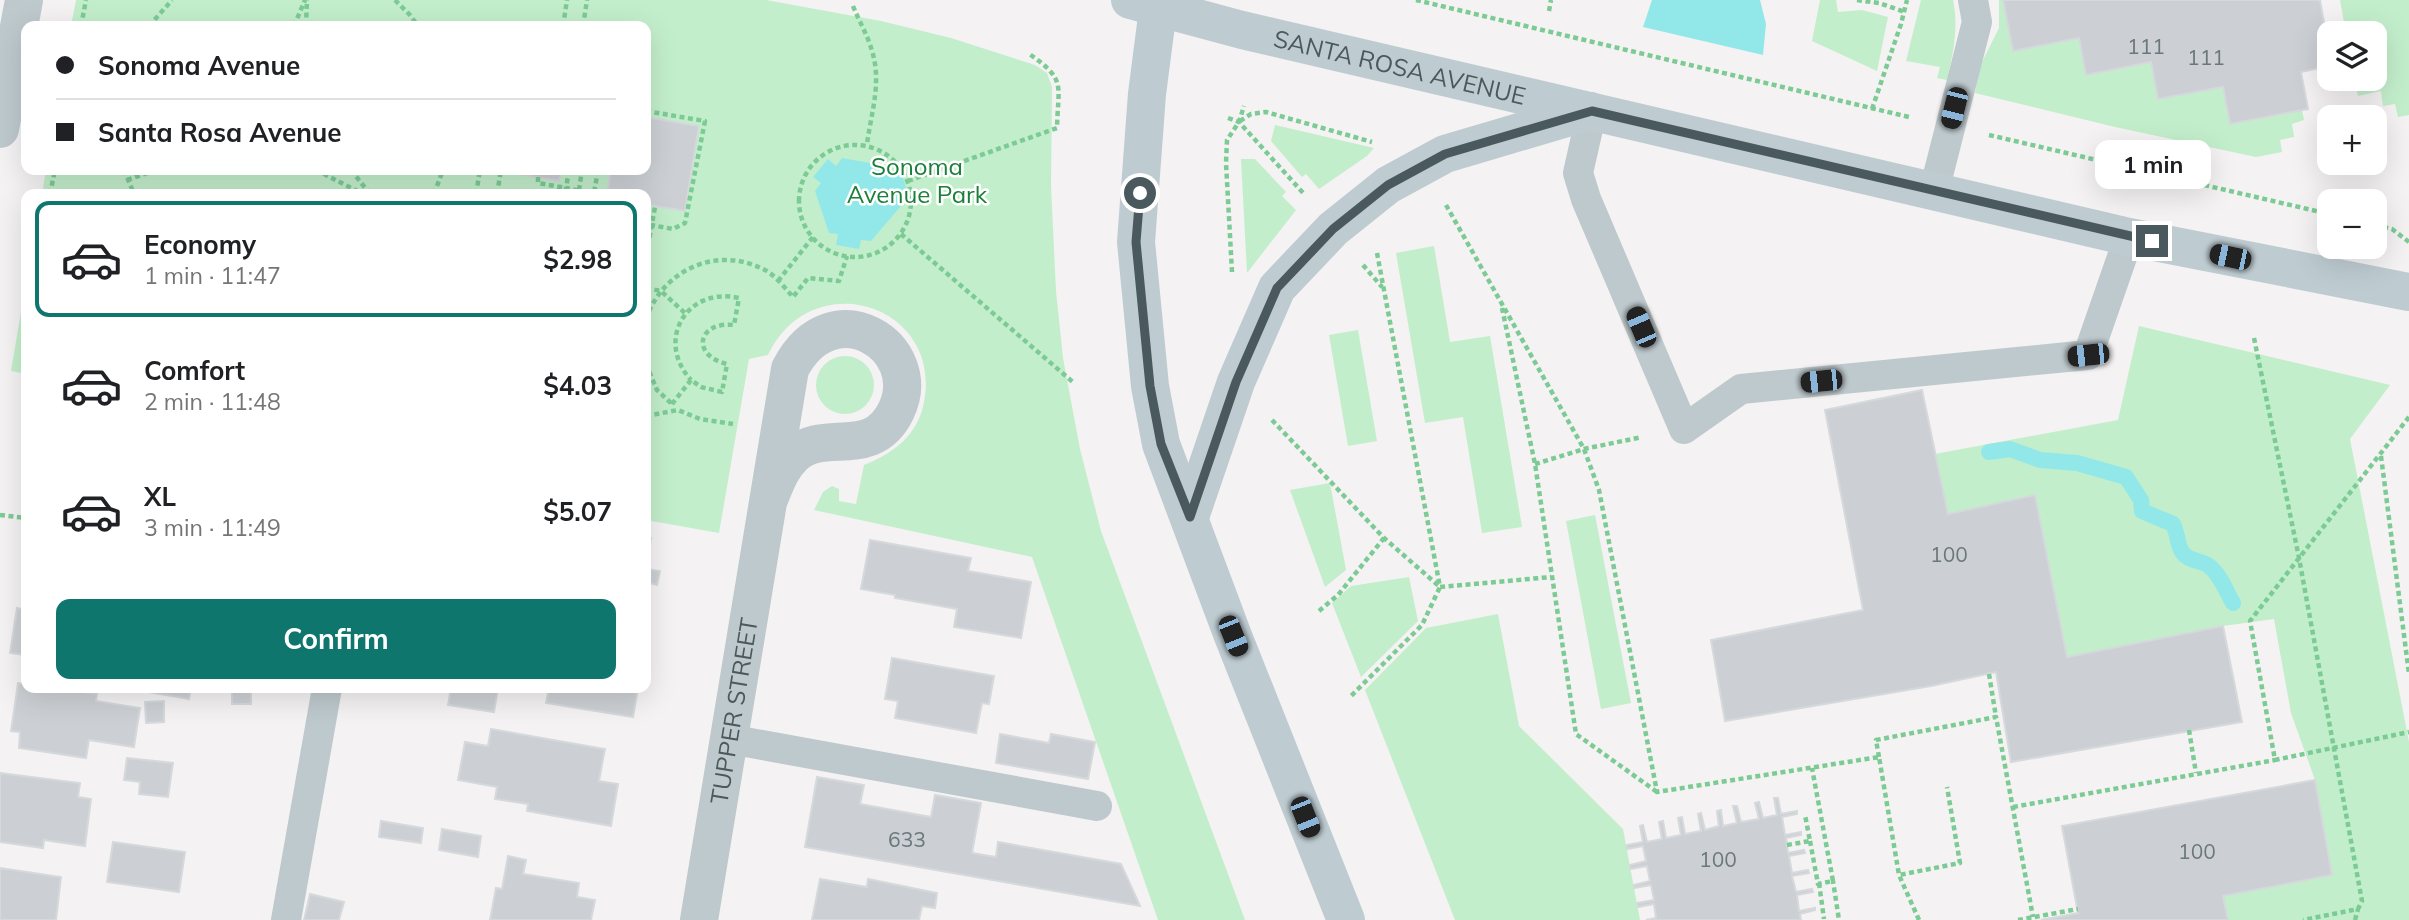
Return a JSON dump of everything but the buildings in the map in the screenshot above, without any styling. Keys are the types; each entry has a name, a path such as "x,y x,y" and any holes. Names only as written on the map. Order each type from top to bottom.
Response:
{"main road":[{"name":"SANTA ROSA AVENUE","path":"1149,3 1242,30 2129,237 2409,292"},
{"path":"1149,3 1147,94 1136,242 1150,386 1161,444 1233,636 1346,920"},
{"path":"1190,517 1236,382 1277,288 1333,229 1388,185 1445,154 1592,111"}],"street":[{"path":"0,129 24,0"},
{"name":"TUPPER STREET","path":"699,920 729,739 768,502 790,369 799,352 812,339 829,331 847,329 866,333 882,342 894,356 901,373 897,410 886,426 870,437 852,442 815,444 795,454 780,472 768,502"}],"lane":[{"path":"1934,191 1977,22 1973,0"},
{"path":"1592,111 1577,173 1685,429 1741,389 2088,355 2129,237"},
{"path":"286,920 326,693"},
{"path":"729,739 1097,806"}],"path":[{"path":"83,21 86,0"},
{"path":"153,21 172,0"},
{"path":"296,21 306,0"},
{"path":"306,0 306,21"},
{"path":"564,21 567,0"},
{"path":"584,21 587,0"},
{"path":"1416,0 2317,211"},
{"path":"1549,11 1551,0"},
{"path":"1857,0 1879,3 1905,12"},
{"path":"1872,109 1907,0"},
{"path":"397,1 415,21"},
{"path":"852,6 873,53 876,80 867,145"},
{"path":"908,181 1057,128 1058,82 1049,68 1028,53"},
{"path":"1232,274 1227,140 1239,122 1244,106"},
{"path":"651,112 681,120 705,121 685,223 673,229 651,225 654,207"},
{"path":"1239,122 1251,114 1266,112 1375,142"},
{"path":"1228,118 1239,122 1308,199"},
{"path":"844,145 867,145 890,157 901,168 908,181 912,197 910,214 901,234 884,250 870,255 840,256 823,248 801,217 799,199 802,180 813,164 827,152 844,145"},
{"path":"126,175 132,189"},
{"path":"127,180 142,175"},
{"path":"326,175 353,189"},
{"path":"355,175 366,189"},
{"path":"566,188 568,175"},
{"path":"538,177 538,183 572,189"},
{"path":"1442,198 1584,449 1599,490 1657,792"},
{"path":"2387,228 2409,242"},
{"path":"901,234 1074,383"},
{"path":"778,281 813,237"},
{"path":"1351,696 1422,625 1440,587 1377,250"},
{"path":"651,306 661,291 687,268 710,261 734,260 764,270 793,297 808,278 839,281 847,256"},
{"path":"1360,262 1382,287"},
{"path":"651,289 661,291 686,314"},
{"path":"728,295 738,298 734,325 716,325 707,331 703,342 705,353 711,359 727,365 722,393 701,387 691,380 679,365 675,343 677,331 686,314 707,298 728,295"},
{"path":"1501,303 1535,464 1576,734 1657,792 1879,757"},
{"path":"2254,338 2299,558 2362,901 2356,920"},
{"path":"651,376 657,390 678,410 700,419 738,425"},
{"path":"672,404 691,380"},
{"path":"651,415 678,410"},
{"path":"1269,416 1384,538 1440,587 1551,577"},
{"path":"2275,760 2250,621 2409,417"},
{"path":"1535,464 1584,449 1685,429"},
{"path":"2381,455 2409,674"},
{"path":"0,515 21,517"},
{"path":"1319,611 1338,594 1384,538"},
{"path":"1989,674 2033,917"},
{"path":"1919,920 1899,875 1876,740 1996,717"},
{"path":"2189,730 2196,774"},
{"path":"2013,807 2334,749 2409,732"},
{"path":"1812,768 1839,920"},
{"path":"1899,875 1960,863 1947,787"},
{"path":"1805,815 1822,920"},
{"path":"1787,845 1810,841"},
{"path":"1818,884 1833,881"},
{"path":"2018,920 2078,909"},
{"path":"2303,920 2358,909"}],"green space":[{"name":"Sonoma Avenue Park","path":"76,0 766,0 881,21 951,38 1035,65 1047,73 1052,87 1051,186 1056,291 1063,358 1080,449 1101,531 1245,920 1158,920 1032,557 814,510 823,492 832,486 839,489 839,501 856,504 864,465 885,455 903,441 921,414 925,368 914,341 895,320 870,308 842,304 814,310 788,327 768,355 749,359 719,533 651,521 651,189 43,189 45,175 651,175 651,21 72,21"},
{"path":"1820,0 1836,0 1838,12 1862,10 1888,17 1877,71 1812,41"},
{"path":"1921,0 1953,0 1955,30 1947,80 1937,78 1940,67 1906,61"},
{"path":"1999,0 2003,0 2014,51 2079,38 2086,75 2151,62 2158,99 2223,87 2230,124 2302,110 2304,120 2292,124 2294,137 2280,140 2282,152 2256,157 1975,93 1980,66 1999,28"},
{"path":"2340,0 2409,0 2409,115 2398,117 2395,104 2383,105 2381,91 2387,91 2387,21 2344,21"},
{"path":"2357,91 2381,91 2358,96"},
{"path":"1275,125 1374,148 1367,156 1319,189 1306,174 1302,177 1271,141"},
{"path":"1241,159 1255,159 1286,192 1282,196 1296,210 1247,273"},
{"path":"1434,246 1450,342 1490,336 1522,527 1482,533 1463,417 1425,423 1396,253"},
{"path":"21,312 21,373 11,371"},
{"path":"2139,326 2390,385 2350,439 2409,742 2409,920 2228,920 2223,896 2332,875 2315,780 2291,713 2274,619 2223,626 2067,657 2035,495 1948,514 1935,454 2118,420"},
{"path":"1358,330 1377,441 1348,446 1329,335"},
{"path":"845,356 856,358 869,369 874,385 872,396 861,409 845,414 834,412 821,401 816,385 818,374 829,361"},
{"path":"1330,483 1346,570 1325,587 1290,490"},
{"path":"1595,515 1631,703 1601,709 1566,521"},
{"path":"1409,577 1418,621 1361,677 1332,603 1351,586"},
{"path":"1498,614 1519,726 1623,829 1640,920 1455,920 1365,690 1426,628"}],"water":[{"path":"1652,0 1760,0 1766,24 1763,55 1643,27"},
{"path":"842,158 887,166 891,175 901,172 908,193 898,197 901,206 871,241 861,240 859,249 836,245 838,234 829,233 815,191 821,183 813,177 828,159 836,166"}],"waterway":[{"path":"1989,452 2010,449 2040,460 2077,463 2126,477 2141,500 2142,511 2173,524 2184,554 2213,569 2233,603"}],"route":[{"path":"1140,193 1136,242 1150,386 1161,444 1190,517 1236,382 1277,288 1333,229 1388,185 1445,154 1592,111 2152,241"}]}
